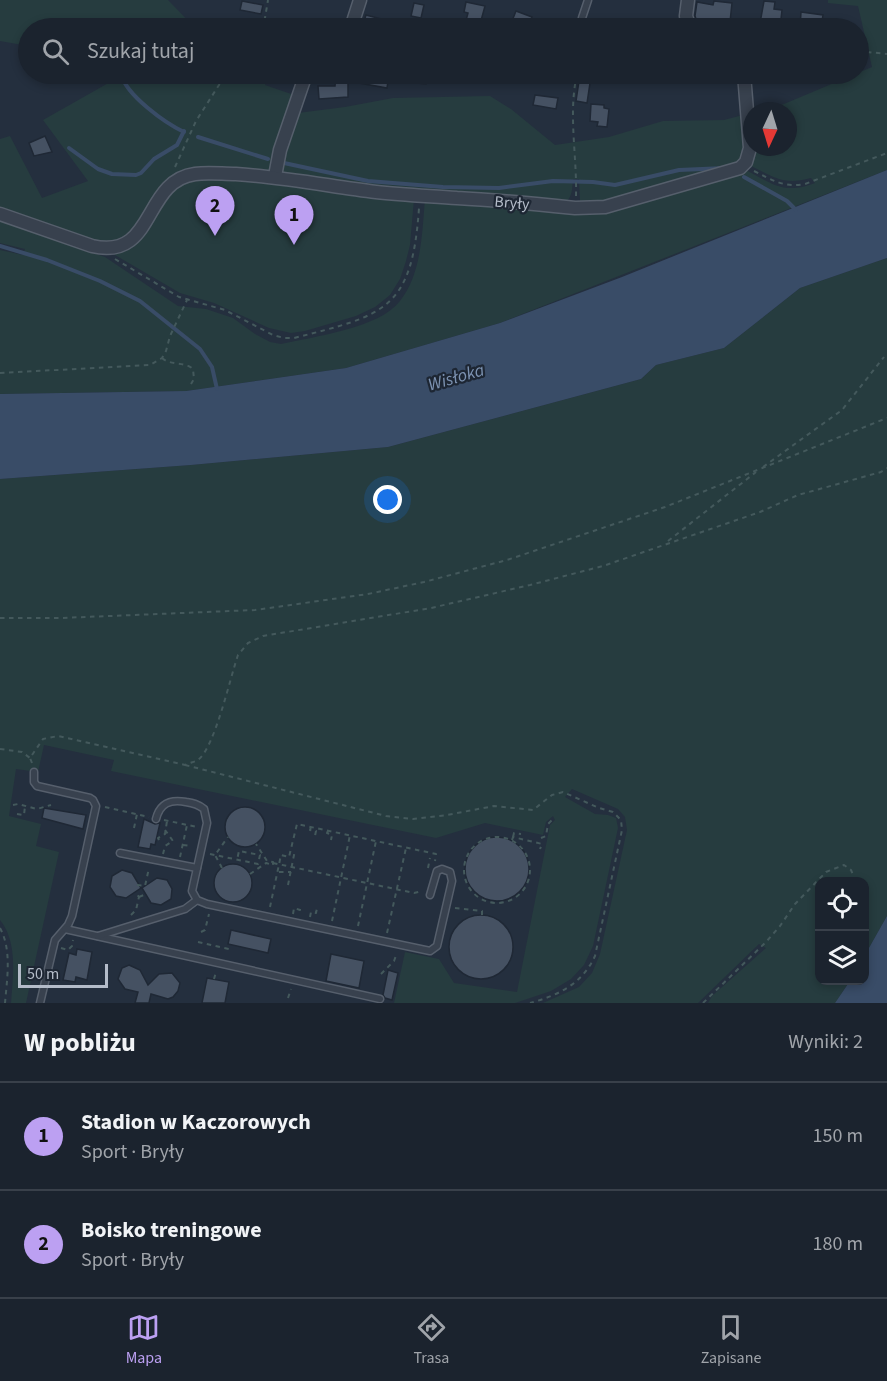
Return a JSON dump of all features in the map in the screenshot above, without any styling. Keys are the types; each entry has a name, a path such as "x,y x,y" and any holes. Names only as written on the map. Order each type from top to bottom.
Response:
{"street":[{"path":"354,18 360,0"},
{"path":"687,18 688,0"},
{"path":"275,176 280,150 303,84"},
{"path":"743,165 750,148 745,84"},
{"name":"Bryły","path":"111,248 124,246 132,240 154,205 170,187 192,174 275,176 377,192 596,208 730,172 743,165"},
{"path":"0,214 92,246 111,248"}],"lane":[{"path":"582,18 588,0"},
{"path":"34,772 34,782 37,786 90,798 96,805 72,916 65,929 55,940 40,1003"},
{"path":"156,819 162,806 170,801 202,807 207,816 207,823 192,891 196,900 207,904 427,951 436,948 452,881 450,872 442,869 437,871 430,895"},
{"path":"120,853 197,868"},
{"path":"98,936 185,909 196,900"},
{"path":"65,929 380,999"}],"path":[{"path":"265,18 268,0"},
{"path":"869,52 887,54"},
{"path":"170,187 185,142 220,84"},
{"path":"576,84 572,109 576,187"},
{"path":"743,165 777,183 793,186 805,184 887,153"},
{"path":"111,248 118,262 187,300 199,301 225,310 273,335 294,338 355,323 390,302 403,284 414,254 419,195"},
{"path":"0,373 95,367 141,367 156,363 162,358 187,300"},
{"path":"666,543 842,410 884,357"},
{"path":"162,358 166,362 189,365 194,369 194,379 191,384"},
{"path":"0,618 61,618 255,610 368,594 424,582 507,560 665,507 887,418"},
{"path":"185,765 197,760 204,753 212,738 238,655 255,639 290,631 431,608 603,566 760,512 798,495 887,468"},
{"path":"30,758 43,739 58,736 185,765 386,816 413,819 494,806 533,810 552,795 562,792 613,812 621,820 622,830 596,956 588,972 568,988 530,1003"},
{"path":"0,749 22,752 30,758 34,772"},
{"path":"13,805 37,809 51,805"},
{"path":"17,814 24,815 25,806"},
{"path":"103,807 143,815"},
{"path":"134,828 137,814"},
{"path":"540,849 548,824 553,819"},
{"path":"168,840 167,821 203,828"},
{"path":"288,885 297,824 376,843 436,854 435,860"},
{"path":"180,859 187,825"},
{"path":"311,827 310,830 316,831 315,836"},
{"path":"327,831 332,835 331,840"},
{"path":"159,840 158,838 166,832"},
{"path":"162,858 165,846 173,841 166,832"},
{"path":"513,839 514,833 521,834"},
{"path":"513,839 524,849 531,868 526,887 511,900 502,903 492,903 478,897 466,882 465,867 469,852 481,840 496,836 542,844"},
{"path":"215,855 228,837"},
{"path":"332,917 350,837"},
{"path":"359,923 376,843"},
{"path":"256,844 267,861 290,872"},
{"path":"183,845 191,846"},
{"path":"388,929 405,849"},
{"path":"205,853 237,860 258,864 260,855 238,850 237,860"},
{"path":"292,858 295,850"},
{"path":"215,855 222,868"},
{"path":"269,914 281,855 292,858"},
{"path":"137,885 146,886 150,863"},
{"path":"250,874 266,863 273,863"},
{"path":"821,877 826,872 844,865 851,870 854,877"},
{"path":"279,866 414,893 422,891"},
{"path":"459,868 465,867"},
{"path":"703,1003 766,942 795,904 815,883"},
{"path":"135,892 139,897"},
{"path":"139,897 146,894"},
{"path":"126,928 124,924 136,910 139,897"},
{"path":"313,912 316,913 317,908"},
{"path":"451,908 482,911 482,915"},
{"path":"201,932 206,929 209,911"},
{"path":"0,928 6,946 8,971 5,1003"},
{"path":"61,948 68,950 72,946 73,938"},
{"path":"198,942 233,950"},
{"path":"381,974 394,961 400,945"},
{"path":"214,979 217,968"},
{"path":"288,998 291,985"}],"green space":[{"path":"0,0 168,0 185,18 18,18 18,44 0,41"},
{"path":"828,0 887,0 887,170 500,323 346,368 186,391 0,394 0,250 23,255 25,249 0,243 0,219 105,257 178,306 206,309 233,318 270,342 281,344 345,330 362,325 390,310 407,290 420,252 425,199 588,215 727,177 744,169 786,188 815,183 811,178 793,181 779,179 749,165 751,156 797,156 797,102 789,102 832,84 869,84 869,68 872,67 869,54 869,18 861,18 858,6 828,3"},
{"path":"107,84 265,84 294,95 270,171 184,173 129,237 112,246 0,211 0,139 10,136 42,198 88,181 43,120"},
{"path":"490,96 511,109 555,145 609,137 663,121 724,120 743,115 744,156 738,165 590,205 580,201 579,179 573,179 571,196 564,203 369,188 284,173 281,170 286,144 298,113 393,98"},
{"path":"205,175 414,199 410,245 400,279 390,295 375,307 356,316 291,333 269,328 214,303 180,293 115,255 180,183"},
{"path":"887,258 887,916 869,948 869,877 815,877 815,985 847,985 835,1003 708,1003 712,996 766,948 759,944 698,1003 543,1003 579,987 592,973 600,954 627,830 625,817 618,809 572,789 565,797 595,814 616,818 618,828 593,946 584,965 571,979 551,991 515,1003 394,1003 405,952 439,959 454,983 517,992 550,825 555,820 553,816 546,822 543,835 485,823 436,838 111,771 114,760 44,745 38,772 16,769 9,816 41,824 36,846 59,852 26,1003 11,1003 12,949 10,938 0,920 0,479 388,447 641,379 656,365 724,348 800,288"}],"water":[{"name":"Wisłoka","path":"887,170 887,258 800,288 724,348 656,365 641,379 388,447 0,479 0,394 186,391 346,368 500,323 622,277"},
{"path":"887,916 887,1003 835,1003 847,985 869,985 869,948"}],"building":[{"path":"242,1 263,5 261,14 240,10"},
{"path":"714,1 732,3 730,18 696,18 697,2 713,5"},
{"path":"764,1 775,2 774,9 782,10 781,18 761,18"},
{"path":"466,2 485,6 482,18 467,18 468,13 464,12"},
{"path":"414,3 424,5 421,18 411,16"},
{"path":"516,11 532,17 532,18 513,18"},
{"path":"801,12 823,15 822,18 801,18"},
{"path":"335,84 348,84 348,97 319,99 318,86 335,86"},
{"path":"365,84 388,84 387,88"},
{"path":"579,84 590,84 587,103 576,101"},
{"path":"535,95 558,98 556,109 533,105"},
{"path":"591,104 604,105 604,108 609,109 607,127 597,126 598,122 590,121"},
{"path":"45,136 52,152 34,156 29,143"},
{"path":"245,807 259,813 265,827 259,841 245,847 231,841 225,827 231,813"},
{"path":"44,808 86,815 83,829 42,818"},
{"path":"144,819 155,824 160,823 155,845 151,844 150,849 138,847"},
{"path":"497,837 515,843 523,851 529,869 523,887 515,895 497,901 479,895 471,887 465,869 471,851 479,843"},
{"path":"233,864 240,865 246,870 251,876 251,890 246,896 240,901 233,902 226,901 220,896 215,890 214,883 215,876 220,870 226,865"},
{"path":"122,870 132,873 141,888 126,898 116,896 110,887 112,876"},
{"path":"157,878 167,880 172,889 171,899 161,905 151,903 142,888"},
{"path":"481,915 493,917 504,924 511,935 513,947 511,959 504,970 493,977 481,979 469,977 458,970 451,959 449,947 451,935 458,924 469,917"},
{"path":"231,930 271,939 268,953 228,944"},
{"path":"77,949 92,952 87,980 76,977 75,982 63,980 69,953 76,955"},
{"path":"331,954 364,961 359,988 326,981"},
{"path":"129,965 140,970 148,985 159,974 172,973 180,983 178,991 168,999 151,994 149,1003 135,1003 138,992 125,989 118,979 122,968"},
{"path":"388,970 398,973 392,1000 383,995"},
{"path":"207,978 229,982 225,1003 202,1003"}],"waterway":[{"path":"125,84 138,99 157,115 184,132"},
{"path":"69,148 98,169 112,174 136,175 141,173 154,159 177,145 184,131"},
{"path":"198,137 268,159"},
{"path":"284,163 368,181 443,187 499,188 553,181 615,185 679,170 725,168"},
{"path":"744,177 787,201 796,210"},
{"path":"0,246 47,260 100,281 140,301 200,349 212,367 217,389"}],"place":[{"name":"Boisko treningowe","path":"215,236"},
{"name":"Stadion w Kaczorowych","path":"294,245"}]}
